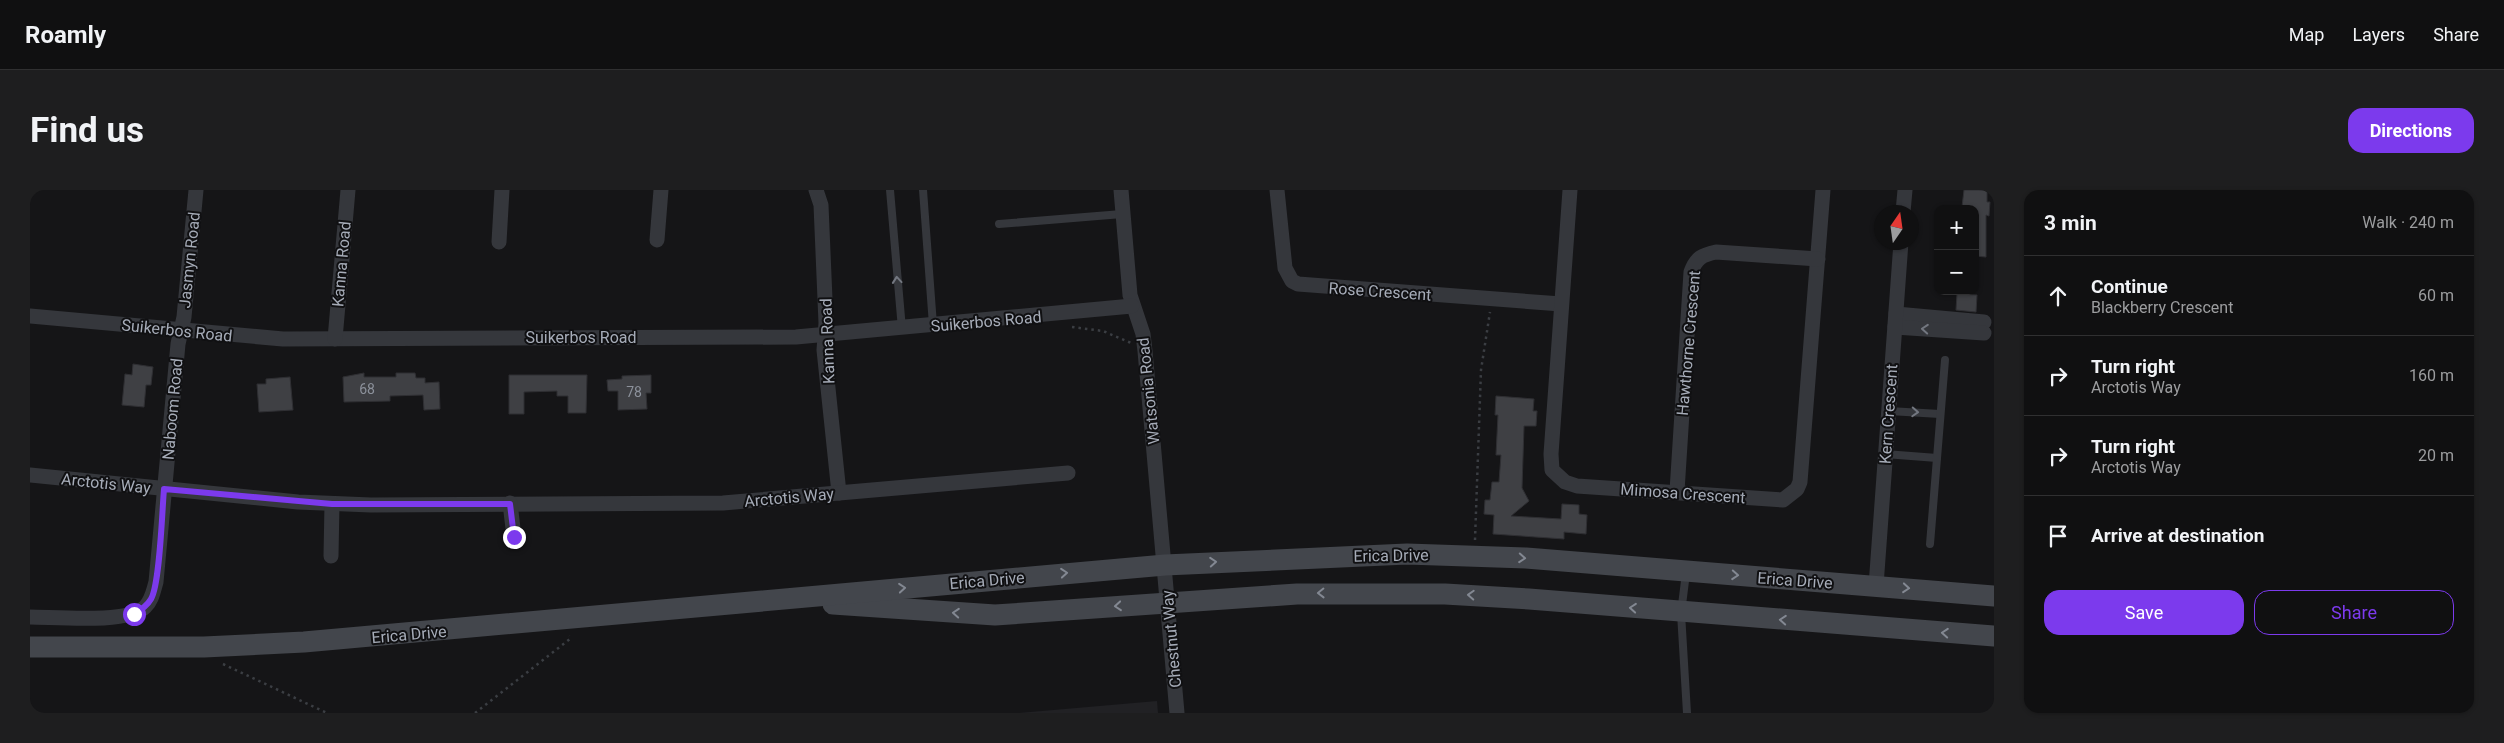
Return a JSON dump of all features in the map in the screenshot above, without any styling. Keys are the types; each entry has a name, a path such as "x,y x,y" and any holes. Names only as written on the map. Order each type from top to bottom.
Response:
{"main road":[{"name":"Erica Drive","path":"30,647 204,646 304,642 1165,565 1280,558 1456,554 1994,596"},
{"name":"Erica Drive","path":"788,600 995,615 1027,615 1167,602 1297,594 1435,594 1529,598 1681,612 1994,636"}],"street":[{"name":"Jasmyn Road","path":"181,331 196,190"},
{"name":"Kanna Road","path":"335,339 348,190"},
{"path":"499,242 502,190"},
{"path":"657,240 662,190"},
{"name":"Kanna Road","path":"816,190 821,205 824,350 839,493"},
{"name":"Watsonia Road","path":"1121,190 1132,306 1143,334 1165,565"},
{"name":"Rose Crescent","path":"1277,190 1286,268 1292,281 1306,286 1561,304"},
{"name":"Mimosa Crescent","path":"1570,190 1551,454 1552,470 1565,482 1577,486 1784,500 1797,489 1800,482 1823,190"},
{"path":"1904,205 1905,190"},
{"name":"Kern Crescent","path":"1876,586 1900,250"},
{"name":"Hawthorne Crescent","path":"1676,492 1691,272 1696,261 1702,255 1716,252 1818,259"},
{"name":"Suikerbos Road","path":"30,316 283,339 825,336 1132,306"},
{"path":"1895,321 1990,324"},
{"name":"Naboom Road","path":"30,617 118,616 134,614 144,608 152,598 156,582 178,344 181,331"},
{"name":"Arctotis Way","path":"30,475 332,504 510,504 723,503 1068,473"},
{"path":"331,556 332,504"},
{"path":"510,504 514,537"},
{"name":"Chestnut Way","path":"1165,565 1177,713"}],"lane":[{"path":"890,190 902,329"},
{"path":"924,190 933,326"},
{"path":"999,224 1122,214"},
{"path":"1930,544 1945,360"},
{"path":"1889,411 1940,414"},
{"path":"1885,454 1937,458"},
{"path":"1686,572 1681,612 1687,713"}],"path":[{"path":"1475,547 1474,499 1481,412 1481,370 1487,324 1493,299"},
{"path":"1066,326 1115,334 1134,347"},
{"path":"476,713 570,639 568,631"},
{"path":"222,664 327,713"}],"shaded area":[{"path":"1157,701 1158,713 1019,713"}],"building":[{"path":"1964,190 1985,190 1987,192 1987,202 1990,202 1989,216 1986,215 1986,257 1979,256 1979,205 1962,205"},
{"path":"1957,295 1977,295 1976,312 1956,310"},
{"path":"133,364 153,367 151,385 146,385 144,407 122,405 125,374 132,375"},
{"path":"364,373 364,377 396,377 396,373 415,373 416,378 425,378 425,383 439,382 440,409 424,410 423,395 390,396 390,401 344,402 343,377"},
{"path":"509,375 587,375 586,413 568,413 568,396 557,396 557,391 524,392 524,414 509,414"},
{"path":"651,375 651,393 646,393 647,409 618,410 618,391 608,391 607,380 622,379 622,376"},
{"path":"290,377 293,410 259,412 257,384 266,384 266,379"},
{"path":"1496,396 1534,399 1533,411 1537,411 1536,426 1524,426 1522,488 1529,501 1511,516 1561,519 1562,504 1579,505 1579,514 1587,515 1586,534 1564,532 1564,539 1493,534 1494,515 1484,514 1485,500 1490,500 1492,482 1499,482 1501,455 1496,455 1498,415 1495,415"}],"route":[{"path":"134,614 144,608 152,598 156,582 164,489 332,504 510,504 514,537"}]}
